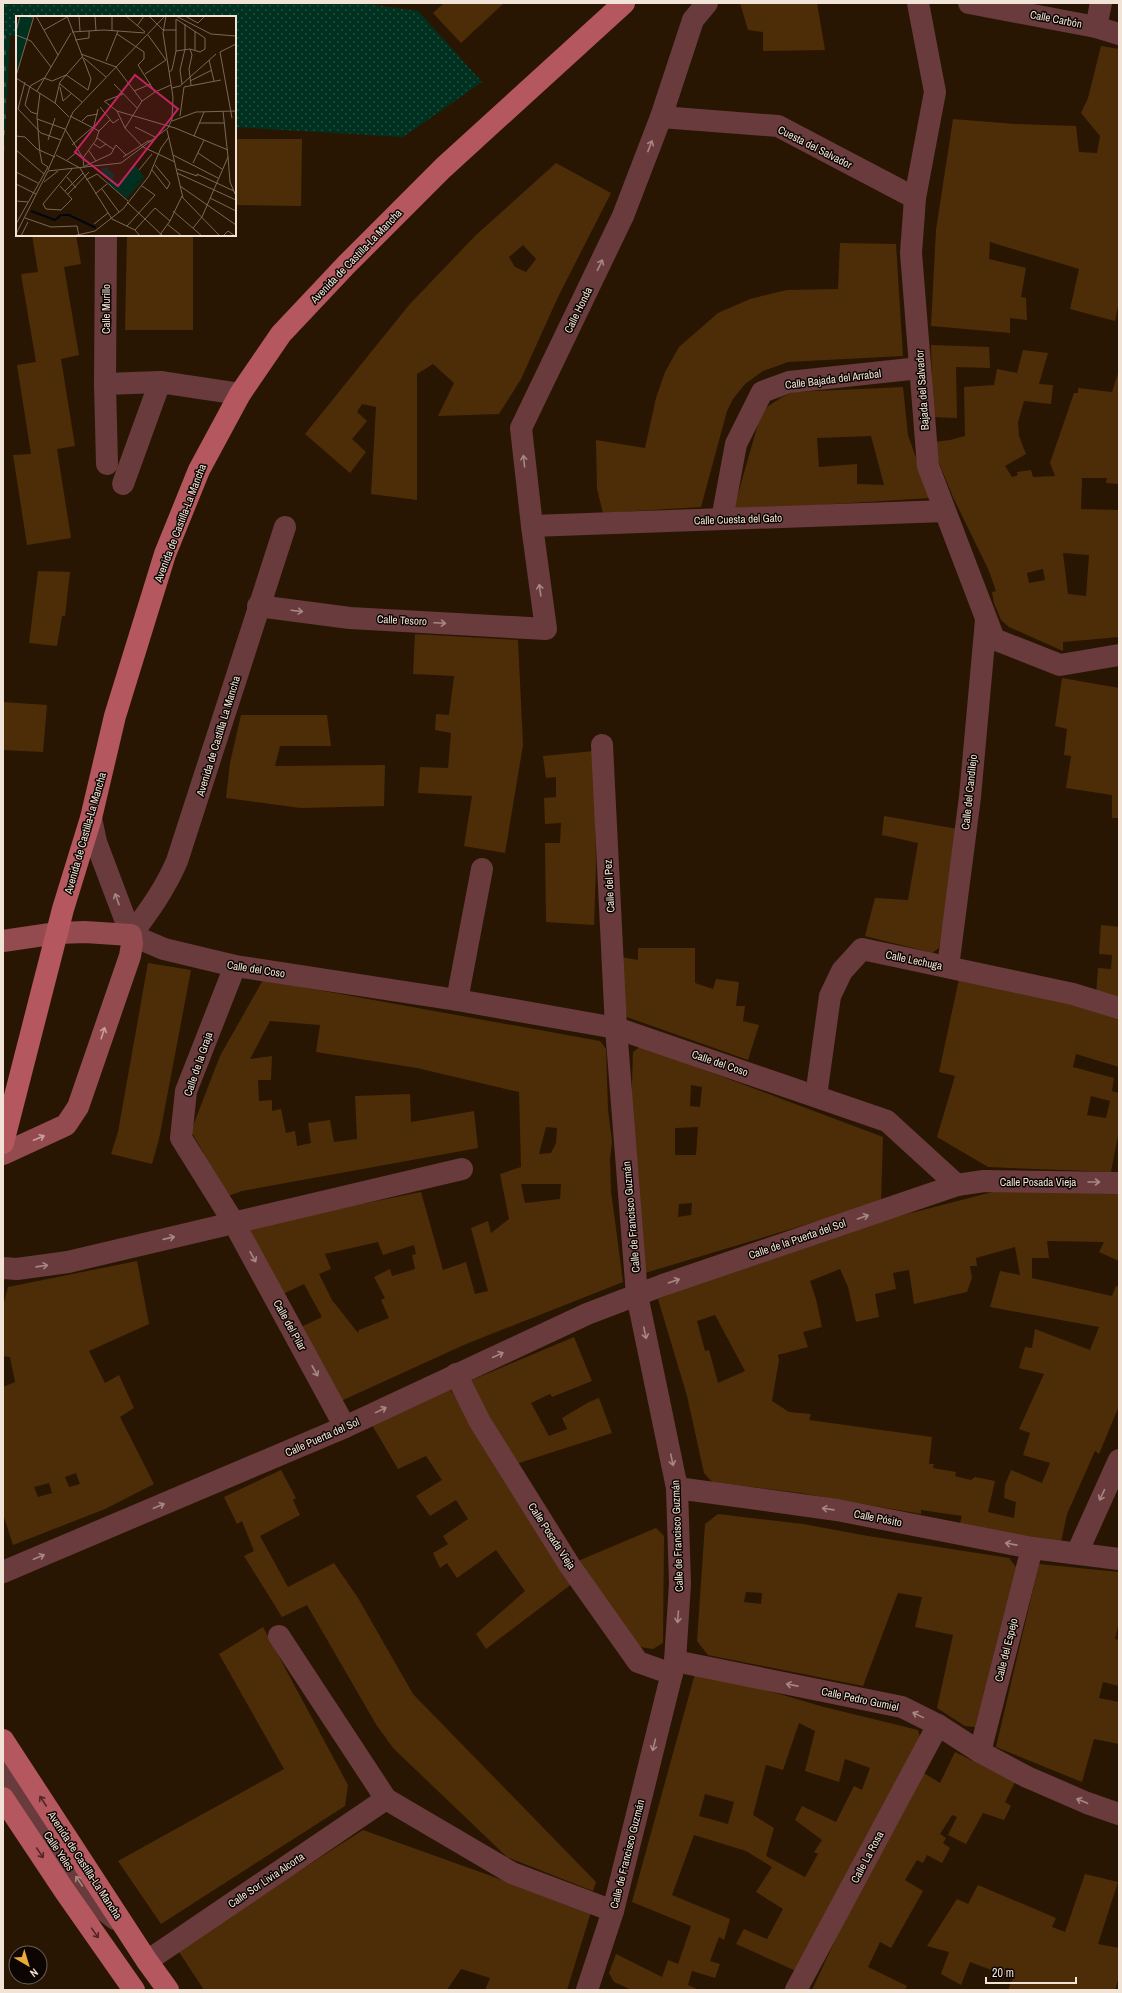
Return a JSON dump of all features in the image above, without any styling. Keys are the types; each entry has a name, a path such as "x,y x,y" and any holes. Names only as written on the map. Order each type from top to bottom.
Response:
{"main road":[{"name":"Avenida de Castilla-La Mancha","path":"3,1143 57,933 91,818 115,716 165,554 199,470 240,394 281,334 346,265 443,168 624,3"},
{"name":"Avenida de Castilla-La Mancha","path":"3,1740 168,1990"},
{"path":"3,1798 64,1890 134,1990"}],"street":[{"name":"Calle Honda","path":"546,629 521,428 623,216 661,117 693,20 707,3"},
{"name":"Bajada del Salvador","path":"918,3 935,92 914,198 911,253 928,466 994,639 1060,665 1119,654"},
{"name":"Calle Carbón","path":"968,3 1096,27 1119,34"},
{"path":"1096,27 1101,3"},
{"name":"Cuesta del Salvador","path":"661,117 778,126 914,198"},
{"name":"Calle Murillo","path":"106,236 106,464"},
{"name":"Calle Bajada del Arrabal","path":"722,519 736,444 762,392 789,382 920,368"},
{"path":"105,384 160,382 240,394"},
{"path":"122,484 160,382"},
{"name":"Calle Cuesta del Gato","path":"532,526 945,511"},
{"name":"Avenida de Castilla La Mancha","path":"131,935 153,907 166,887 177,862 258,606 285,527"},
{"name":"Calle Tesoro","path":"258,606 350,618 546,629"},
{"name":"Calle del Candilejo","path":"948,967 970,797 986,617"},
{"name":"Calle del Pez","path":"602,745 616,1028"},
{"path":"3,1154 66,1125 78,1107 130,956 132,944 131,935 96,842 91,818"},
{"path":"457,1000 482,869"},
{"name":"Calle del Coso","path":"3,942 57,933 85,932 131,935 164,949 235,966 457,1000 616,1028 887,1121 957,1185"},
{"name":"Calle Lechuga","path":"816,1096 830,996 842,971 862,949 1073,994 1119,1008"},
{"name":"Calle de la Graja","path":"234,1222 181,1138 186,1091 235,966"},
{"name":"Calle de Francisco Guzmán","path":"594,1988 673,1668 680,1584 677,1488 637,1295 616,1028"},
{"path":"3,1268 17,1269 68,1262 462,1169"},
{"name":"Calle Posada Vieja","path":"957,1185 984,1181 1119,1183"},
{"name":"Calle de la Puerta del Sol","path":"637,1295 957,1185"},
{"name":"Calle del Pilar","path":"234,1222 345,1427"},
{"name":"Calle Puerta del Sol","path":"3,1572 345,1427 456,1374 588,1314 637,1295"},
{"name":"Calle Posada Vieja","path":"456,1374 480,1422 570,1566 638,1662 673,1668"},
{"path":"1077,1553 1119,1460"},
{"name":"Calle Pósito","path":"677,1488 837,1510 1032,1548 1119,1559"},
{"name":"Calle del Espejo","path":"980,1752 1032,1548"},
{"path":"279,1636 386,1799 512,1872 613,1911"},
{"name":"Calle Pedro Gumiel","path":"673,1668 902,1706 938,1725 980,1752 1027,1777 1087,1803 1119,1814"},
{"name":"Calle La Rosa","path":"796,1990 938,1725"},
{"name":"Calle Yeles","path":"3,1766 85,1890 105,1911 126,1927"},
{"name":"Calle Sor Livia Alcorta","path":"147,1960 386,1799"}],"green space":[{"path":"3,3 362,3 418,11 482,82 403,137 236,127 236,16 16,16 16,36 3,35"},
{"path":"3,35 10,36 3,174"}],"building":[{"path":"444,3 504,3 461,43 433,13"},
{"path":"740,3 817,3 825,50 763,51 763,32 748,30"},
{"path":"1101,46 1119,49 1119,301 1115,321 1070,309 1079,269 990,242 989,259 1026,268 1021,297 1026,298 1027,320 1010,318 1010,333 931,326 936,230 953,119 1015,124 1076,126 1079,152 1097,153 1100,136 1081,113 1088,98"},
{"path":"236,139 302,139 301,206 236,205"},
{"path":"556,163 611,193 558,297 521,379 499,414 438,416 454,383 433,364 417,374 417,500 371,494 376,407 362,404 357,412 367,421 352,439 366,452 350,473 305,434 409,305 476,235","holes":["523,245 536,259 526,272 515,267 509,257"]},
{"path":"32,236 76,236 81,264 64,267 79,355 61,359 75,446 57,449 71,538 27,545 13,455 31,454 17,365 36,362 21,274 38,272"},
{"path":"127,236 193,236 193,330 125,330"},
{"path":"840,243 896,244 903,356 788,362 763,371 745,384 733,399 727,411 701,507 603,513 597,489 596,440 645,448 656,398 665,372 679,347 718,313 750,299 787,290 838,289"},
{"path":"931,345 989,347 990,368 956,367 957,418 933,417"},
{"path":"1023,350 1048,353 1039,384 1053,385 1051,404 1024,401 1018,422 1019,436 1026,454 1005,466 1012,477 1018,475 1017,472 1031,470 1033,477 1055,476 1050,463 1074,393 1078,393 1078,388 1112,392 1119,370 1119,484 1106,483 1107,478 1082,478 1081,509 1119,510 1119,637 1063,642 1063,651 1009,627 1001,620 994,603 992,592 996,591 989,571 953,497 936,456 934,442 965,436 964,387 994,385 997,369 1017,373","holes":["1063,553 1089,555 1086,596 1068,594","1043,569 1045,580 1029,583 1027,573"]},
{"path":"903,387 908,435 930,498 787,507 734,508 760,417 767,407 782,397 794,392","holes":["871,436 884,485 857,484 857,464 819,467 817,438"]},
{"path":"38,571 70,572 65,616 62,616 57,646 29,643"},
{"path":"415,634 518,640 523,745 505,853 464,846 472,796 418,793 420,767 448,768 451,733 435,730 436,714 449,715 454,676 413,674"},
{"path":"1062,678 1119,688 1119,818 1112,818 1112,795 1066,788 1071,756 1064,755 1067,729 1055,726"},
{"path":"3,702 47,705 43,752 3,750"},
{"path":"241,715 327,715 331,746 280,746 275,766 385,765 384,806 301,808 226,798 230,763"},
{"path":"594,751 596,867 594,925 546,922 545,843 560,843 561,823 545,824 544,798 556,797 556,777 546,778 543,756"},
{"path":"884,816 958,829 939,948 932,953 865,936 875,898 908,900 918,843 882,835"},
{"path":"1101,925 1119,927 1119,1001 1096,996 1098,968 1111,969 1112,955 1099,954"},
{"path":"638,948 695,948 695,983 713,989 716,979 739,982 736,1006 745,1006 743,1021 759,1025 748,1060 624,1016 621,957 638,960"},
{"path":"148,963 191,970 159,1139 152,1164 111,1154 118,1132"},
{"path":"959,979 1119,1013 1119,1067 1076,1054 1073,1067 1114,1078 1112,1091 1119,1093 1119,1130 1111,1172 988,1167 937,1137 955,1076 939,1072","holes":["1091,1096 1110,1101 1106,1118 1087,1115"]},
{"path":"263,980 600,1041 606,1049 608,1109 612,1142 610,1159 611,1191 623,1282 466,1344 341,1401 301,1327 322,1317 304,1284 283,1294 249,1236 252,1226 421,1192 443,1270 466,1262 475,1294 488,1291 471,1228 488,1221 491,1233 509,1219 500,1174 521,1167 519,1092 417,1068 316,1052 320,1025 270,1021 250,1059 272,1056 271,1080 258,1080 259,1101 272,1100 272,1111 281,1109 286,1133 295,1131 297,1146 311,1143 308,1123 330,1120 334,1142 357,1139 355,1096 410,1094 411,1122 474,1111 478,1148 242,1191 228,1196 191,1131 220,1056","holes":["546,1127 557,1128 556,1143 551,1153 539,1154","521,1184 561,1184 560,1199 525,1203","378,1242 383,1255 414,1245 416,1254 412,1255 415,1269 392,1276 390,1269 374,1277 385,1298 381,1300 389,1318 359,1330 358,1333 332,1300 319,1274 331,1269 325,1254"]},
{"path":"641,1046 883,1137 881,1202 645,1273 631,1116 633,1052","holes":["691,1085 702,1087 700,1107 690,1106","698,1127 696,1155 675,1155 675,1128","692,1203 691,1215 678,1217 679,1204"]},
{"path":"1004,1189 1119,1193 1119,1261 1099,1252 1104,1242 1047,1241 1049,1258 1032,1258 1032,1278 1112,1296 1116,1286 1119,1287 1119,1406 1099,1454 1095,1451 1067,1514 1060,1547 958,1530 962,1516 921,1510 921,1514 800,1493 712,1482 704,1473 687,1396 658,1299 697,1282 857,1227","holes":["1015,1247 1020,1275 1000,1271 990,1307 1099,1327 1090,1350 1035,1329 1032,1348 1025,1347 1019,1368 1044,1374 1019,1429 1030,1433 1023,1455 1050,1463 1042,1483 1011,1470 1005,1485 1004,1498 1016,1502 1014,1518 988,1512 995,1481 975,1477 971,1480 955,1476 956,1472 933,1468 934,1464 929,1464 932,1437 809,1420 811,1414 789,1412 772,1401 779,1360 778,1355 808,1347 803,1332 822,1327 816,1299 810,1281 840,1269 848,1287 856,1322 879,1317 875,1294 896,1289 893,1273 909,1270 914,1304 967,1292 972,1278 970,1266 977,1266 976,1258","715,1315 745,1371 718,1383 709,1350 705,1351 697,1321"]},
{"path":"137,1261 149,1324 89,1351 105,1383 119,1375 134,1408 120,1417 154,1484 105,1509 13,1545 3,1514 3,1387 15,1382 10,1357 3,1356 3,1306 8,1287","holes":["76,1473 80,1484 69,1487 65,1477","49,1483 52,1493 38,1497 34,1487"]},
{"path":"574,1337 592,1381 552,1397 550,1394 531,1403 549,1436 567,1429 562,1418 589,1402 599,1398 612,1433 516,1464 465,1383"},
{"path":"449,1387 573,1583 486,1649 476,1634 525,1591 496,1550 457,1578 447,1563 440,1568 433,1553 448,1544 443,1536 468,1519 456,1500 430,1516 416,1496 442,1480 426,1456 398,1469 372,1425"},
{"path":"281,1470 296,1498 293,1500 300,1515 260,1536 288,1587 334,1563 358,1598 413,1694 596,1882 593,1891 507,1857 394,1749 377,1726 307,1605 282,1617 244,1556 254,1551 242,1521 237,1524 224,1497"},
{"path":"718,1514 803,1524 868,1536 1009,1558 1016,1567 975,1727 965,1726 937,1708 953,1635 915,1627 922,1597 898,1593 863,1686 708,1655 697,1641 705,1524","holes":["746,1592 762,1593 761,1604 744,1602"]},
{"path":"656,1528 664,1536 663,1643 653,1649 634,1646 578,1561"},
{"path":"1039,1564 1119,1572 1119,1621 1115,1639 1119,1640 1119,1686 1103,1682 1099,1698 1119,1702 1119,1744 1094,1739 1082,1782 996,1747"},
{"path":"263,1627 348,1785 345,1806 161,1924 118,1861 284,1769 219,1654"},
{"path":"696,1670 824,1707 918,1730 922,1743 796,1971 736,1944 744,1929 767,1939 783,1909 756,1892 772,1867 746,1851 694,1835 672,1895 730,1919 724,1940 719,1937 710,1961 720,1964 715,1978 692,1971 688,1985 699,1990 632,1990 614,1982 609,1973 616,1954 662,1977 668,1960 678,1964 691,1926 632,1902","holes":["799,1723 815,1731 805,1771 839,1782 845,1759 870,1768 862,1790 854,1786 836,1822 802,1806 795,1820 822,1840 814,1852 818,1854 805,1877 766,1856 774,1828 753,1815 766,1765 783,1770","705,1794 734,1802 728,1824 699,1816"]},
{"path":"955,1752 1015,1782 1005,1802 1011,1806 1004,1820 983,1813 966,1844 948,1835 957,1817 952,1815 940,1834 946,1838 943,1843 950,1848 942,1863 927,1855 923,1863 917,1860 905,1880 923,1891 891,1948 880,1942 868,1967 907,1986 905,1990 812,1990 851,1906 919,1770 940,1783"},
{"path":"363,1830 591,1912 567,1990 485,1990 490,1978 461,1969 447,1990 204,1990 177,1949"},
{"path":"1085,1874 1118,1882 1098,1944 1119,1948 1119,1977 1115,1990 1008,1990 1013,1978 970,1962 961,1985 941,1974 949,1952 927,1946 957,1899 968,1904 978,1885 1056,1918 1052,1927 1065,1932"}]}
